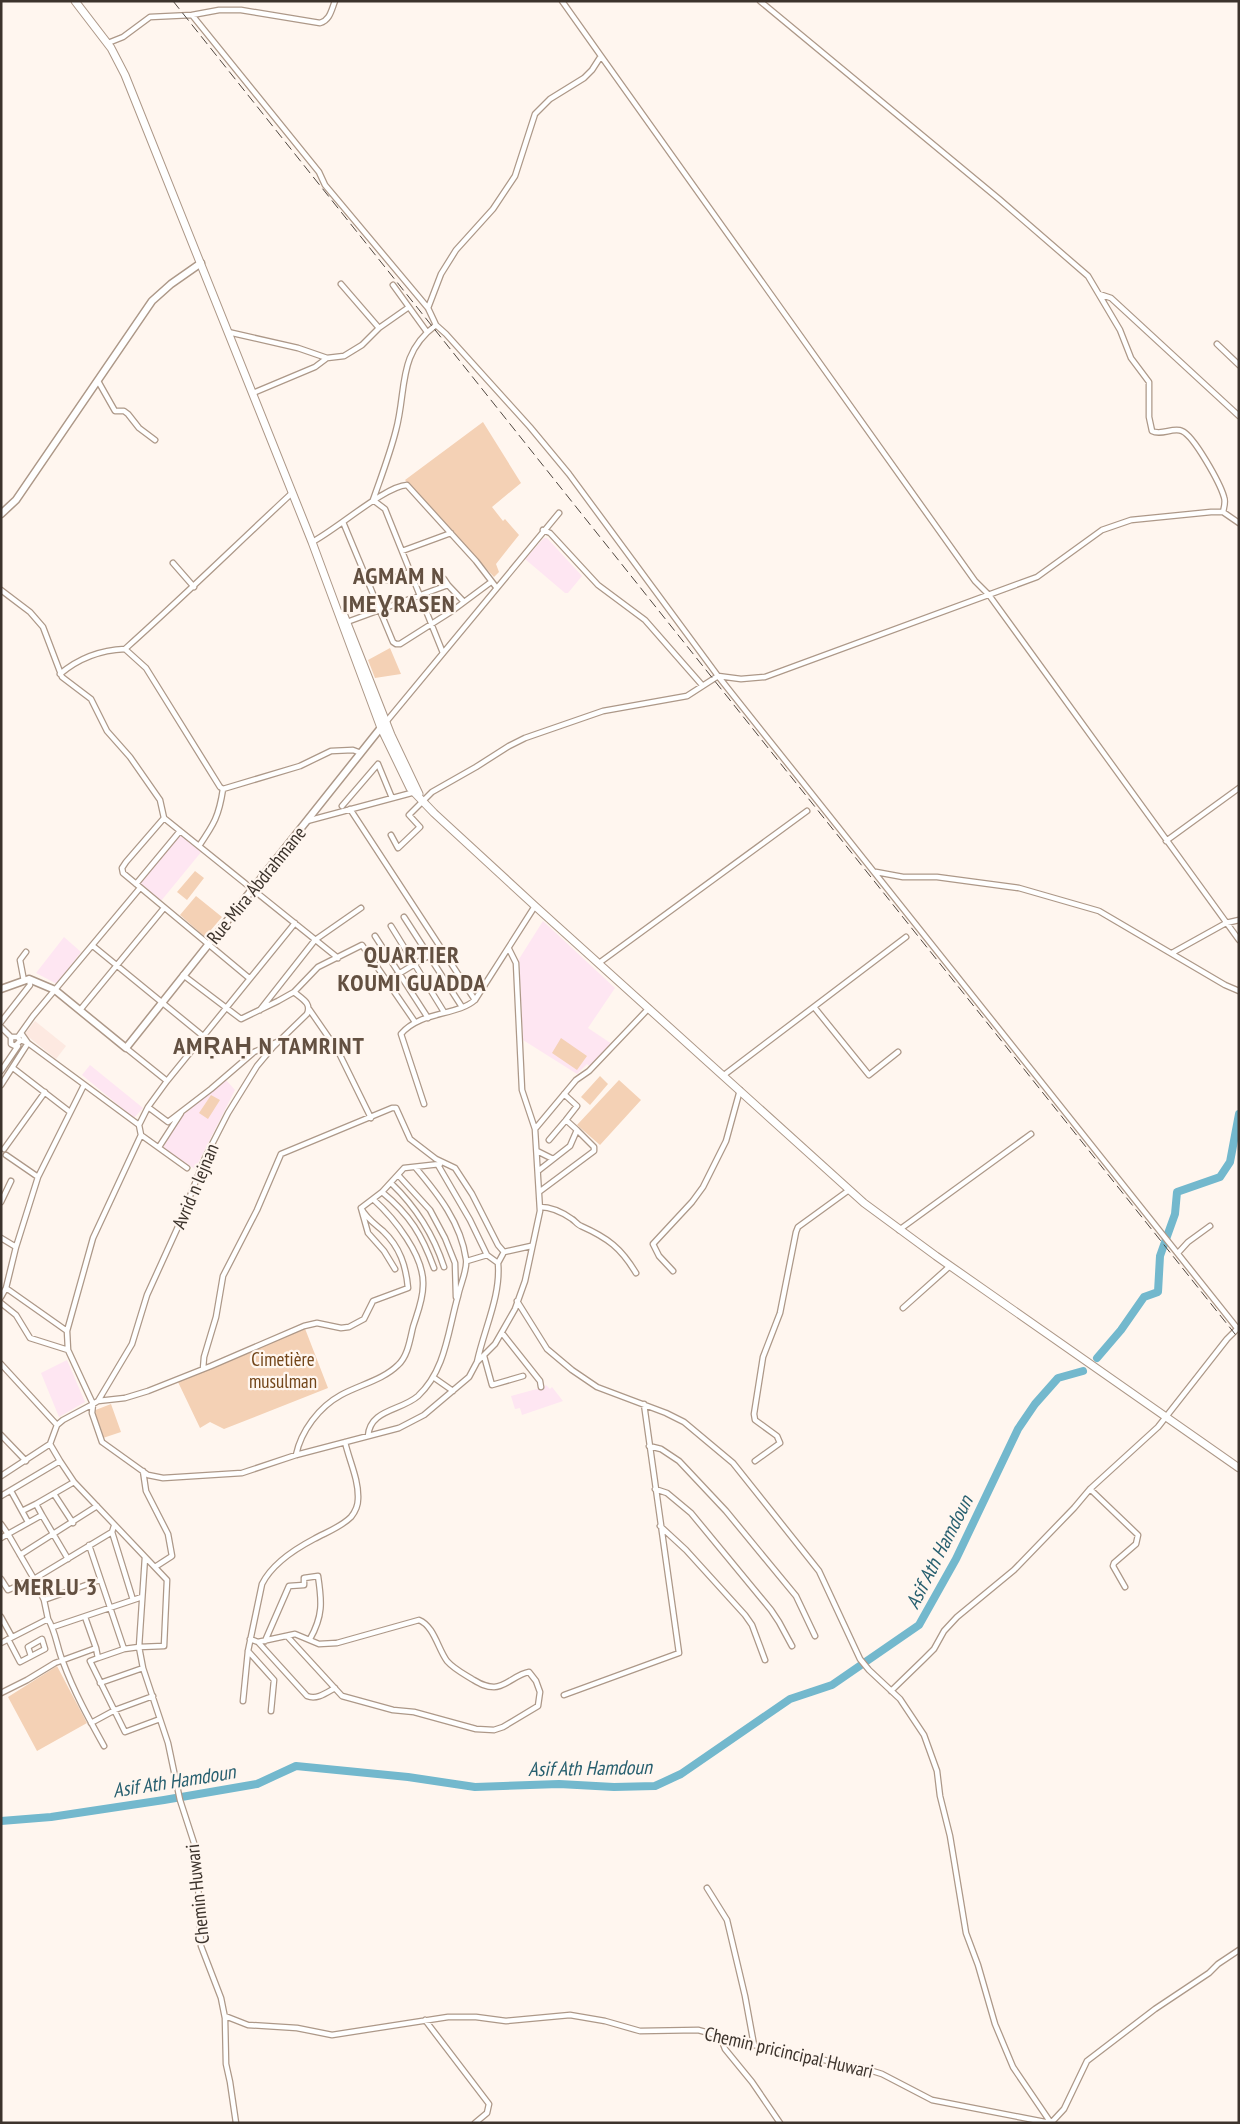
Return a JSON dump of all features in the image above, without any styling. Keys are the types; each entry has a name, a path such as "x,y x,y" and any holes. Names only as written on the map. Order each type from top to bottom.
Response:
{"main road":[{"path":"75,1 108,43 125,75 333,594 383,725 410,788 434,813 849,1190 899,1230 1239,1468"},
{"path":"1,514 16,500 152,301 171,284 201,263"},
{"path":"333,594 347,622 383,725 423,801"},
{"name":"Rue Mira Abdrahmane","path":"126,1048 383,725"},
{"path":"1,989 27,980 55,990 126,1048"}],"street":[{"path":"108,43 123,37 150,17 192,15 218,10 241,10 320,24 325,22 329,16 335,1"},
{"path":"760,1 999,199 1088,276 1120,330 1130,358 1149,382 1149,418 1152,430 1155,432 1175,430 1186,433 1211,468 1218,482 1225,502 1224,512"},
{"path":"563,2 975,581 989,595 1239,940"},
{"path":"192,15 319,172 325,185 428,308 436,325 530,427 570,474 718,676 1238,1328 1158,1427 1140,1446 1090,1489 1014,1570 944,1630 934,1649 891,1691"},
{"path":"428,308 442,274 456,250 493,209 515,176 535,114 550,98 588,74 601,56"},
{"path":"341,284 379,328"},
{"path":"393,285 427,332"},
{"path":"1100,294 1111,298 1239,416"},
{"path":"228,332 298,348 327,358 344,356 356,349 379,328 409,307"},
{"path":"373,500 397,428 410,357 415,344 436,325"},
{"path":"1217,344 1239,365"},
{"path":"252,393 315,366 327,358"},
{"path":"98,381 115,411 124,411 139,428 155,440"},
{"path":"312,542 373,500 401,485 407,485 476,561 496,587"},
{"path":"60,674 93,654 108,650 125,649 194,587 212,567 292,493"},
{"path":"373,500 385,509 443,653"},
{"path":"391,835 398,848 420,827 409,815 432,792 508,746 525,738 603,710 687,696 718,676 741,680 766,677 1037,577 1102,530 1131,520 1224,512 1239,524"},
{"path":"383,725 559,513"},
{"path":"343,522 393,642 396,644 400,644 491,582"},
{"path":"543,530 550,533 598,585 645,620 702,685"},
{"path":"402,551 451,533"},
{"path":"174,563 194,587"},
{"path":"382,579 388,580 410,572"},
{"path":"444,579 464,602"},
{"path":"347,622 448,585"},
{"path":"1,590 30,612 43,627 60,674 91,699 107,730 130,757 160,800 164,818 338,958"},
{"path":"125,649 146,668 220,787 223,788"},
{"path":"223,788 300,766 330,751 353,750 361,753"},
{"path":"342,806 378,764 392,798"},
{"path":"199,846 216,821 220,810 223,788"},
{"path":"1166,841 1239,788"},
{"path":"307,821 415,792"},
{"path":"350,809 475,1000"},
{"path":"599,963 807,811"},
{"path":"164,818 122,868 123,874 249,978"},
{"path":"1,1071 19,1038 55,990 93,946 180,831"},
{"path":"875,872 895,877 937,877 1020,888 1099,911 1239,991"},
{"path":"424,1104 401,1034 415,1022 462,1007 475,1000 536,906"},
{"path":"80,1010 164,908"},
{"path":"260,1011 315,940 361,908"},
{"path":"404,917 462,1007"},
{"path":"1172,954 1226,923 1239,920"},
{"path":"295,923 249,978 148,1107 139,1125 141,1135 93,1238 67,1331 68,1350 95,1402 92,1414 102,1442 148,1475 163,1478 242,1473 296,1455 412,1423 434,1408 469,1376 502,1333 525,1281 540,1207 535,1129 522,1090 516,963 509,949"},
{"path":"391,926 444,1012"},
{"path":"375,936 428,1018"},
{"path":"724,1075 906,937"},
{"path":"183,975 241,1019 294,992 318,967 362,945 415,1022"},
{"path":"93,946 203,1036"},
{"path":"387,981 441,948"},
{"path":"1,1022 30,985 20,960 26,952"},
{"path":"294,992 308,1004 309,1009 338,1051 371,1118"},
{"path":"814,1007 869,1075 898,1052"},
{"path":"535,1129 576,1080 589,1071 649,1008"},
{"name":"Avrid n lejnan","path":"95,1402 132,1344 147,1294 177,1229 205,1158 235,1100 257,1066 307,1014 309,1009"},
{"path":"1,1027 11,1037 28,1042 139,1125"},
{"path":"11,1037 11,1044 15,1046 19,1038"},
{"path":"148,1107 168,1122 262,1047 279,1041"},
{"path":"1,1085 28,1042"},
{"path":"262,1047 269,1052"},
{"path":"126,1048 168,1081"},
{"path":"13,1068 70,1112"},
{"path":"1,1297 6,1288 38,1177 84,1085"},
{"path":"673,1271 659,1256 653,1244 692,1202 703,1187 726,1141 740,1090"},
{"path":"38,1177 3,1156 6,1152 3,1149 44,1092"},
{"path":"548,1140 578,1106 564,1094"},
{"path":"203,1369 204,1357 216,1317 223,1276 257,1210 281,1154 392,1108 396,1108 410,1139 436,1159 455,1168 498,1245 504,1252"},
{"path":"160,1147 183,1110"},
{"path":"539,1192 594,1151 594,1147 566,1120"},
{"path":"538,1171 570,1146 577,1130"},
{"path":"899,1230 1031,1134"},
{"path":"141,1135 187,1168"},
{"path":"537,1151 553,1159"},
{"path":"361,1208 382,1192 399,1176 404,1168 446,1163"},
{"path":"438,1165 463,1207 487,1255 498,1263"},
{"path":"368,1436 370,1424 376,1418 412,1401 433,1377 447,1344 467,1261 462,1241 448,1209 415,1168"},
{"path":"399,1176 430,1210 445,1238 455,1264 456,1303"},
{"path":"1,1202 12,1181"},
{"path":"391,1183 421,1217 435,1243 444,1267"},
{"path":"755,1461 780,1444 777,1436 755,1420 754,1414 763,1357 780,1313 796,1232 798,1227 849,1190"},
{"path":"382,1192 400,1206 417,1228 434,1268"},
{"path":"296,1455 303,1434 323,1410 340,1396 372,1381 398,1365 408,1348 423,1291 422,1274 411,1246 402,1231 393,1218 373,1199"},
{"path":"540,1207 549,1207 562,1212 580,1226 595,1231 617,1248 636,1274"},
{"path":"2,1475 50,1444 57,1425 63,1420 95,1402 136,1395 304,1326 317,1323 341,1328 349,1327 364,1319 373,1301 408,1288 407,1271 398,1250 385,1232 364,1216 361,1208"},
{"path":"361,1208 368,1233 384,1251 395,1269"},
{"path":"1178,1253 1188,1242 1210,1226"},
{"path":"1,1238 16,1248"},
{"path":"478,1362 481,1342 497,1291 498,1263 504,1252 531,1246"},
{"path":"467,1261 487,1255"},
{"path":"903,1308 950,1266"},
{"path":"6,1288 67,1331"},
{"path":"517,1301 547,1349 572,1370 597,1387 644,1404 684,1422 708,1440 738,1469 819,1571 860,1659 900,1699 924,1735 937,1770 940,1796 950,1836 966,1933 978,1965 995,2024 1013,2067 1051,2123 1064,2109 1082,2070 1093,2056 1239,1950"},
{"path":"1,1303 16,1315 30,1338 68,1350"},
{"path":"502,1333 540,1381 541,1387"},
{"path":"484,1356 492,1385 523,1376"},
{"path":"1,1364 57,1425"},
{"path":"433,1377 453,1391"},
{"path":"564,1695 679,1653 644,1404"},
{"path":"1,1435 26,1460"},
{"path":"243,1701 248,1651 262,1584 269,1573 300,1547 341,1525 352,1516 356,1509 358,1492 345,1442"},
{"path":"50,1444 74,1482 167,1580 164,1646 124,1650 90,1661 125,1732 160,1719"},
{"path":"649,1446 661,1449 679,1461 726,1511 796,1596 815,1636"},
{"path":"1,1496 60,1461"},
{"path":"143,1471 146,1491 168,1534 172,1556 155,1567"},
{"path":"22,1511 74,1482"},
{"path":"655,1488 667,1493 691,1513 771,1610 792,1646"},
{"path":"1090,1489 1138,1535 1136,1544 1114,1562 1113,1566 1125,1586"},
{"path":"11,1491 28,1522"},
{"path":"54,1494 73,1523"},
{"path":"36,1504 68,1559"},
{"path":"20,1555 97,1506"},
{"path":"1,1538 42,1515"},
{"path":"1,1524 34,1579 44,1600 62,1660 77,1696 104,1746"},
{"path":"114,1526 112,1532 134,1600"},
{"path":"660,1526 686,1550 745,1615 752,1626 765,1660"},
{"path":"1,1579 8,1590 34,1579 112,1532"},
{"path":"89,1545 124,1650"},
{"name":"Chemin Huwari","path":"145,1558 139,1647 143,1668 168,1743 180,1800 198,1861 200,1946 222,1998 225,2016 226,2064 236,2123"},
{"path":"265,1641 289,1586 304,1585 304,1578 318,1576 322,1603 319,1620 310,1639"},
{"path":"44,1600 100,1580"},
{"path":"53,1627 142,1597"},
{"path":"1,1617 20,1662 31,1656"},
{"path":"85,1617 98,1658"},
{"path":"1,1642 48,1618"},
{"path":"258,1642 295,1634 319,1644 336,1643 419,1620 428,1626 448,1662 458,1670 483,1685 492,1687 500,1686 529,1672 536,1681 540,1692 540,1700 534,1710 503,1727 485,1730 414,1712 384,1708 342,1696 287,1636"},
{"path":"250,1639 258,1642 307,1696 311,1698 322,1695 335,1688"},
{"path":"1,1693 62,1660 96,1648"},
{"path":"248,1651 274,1680 271,1711"},
{"path":"100,1683 143,1668"},
{"path":"91,1723 115,1710 152,1696"},
{"path":"707,1888 727,1920 749,2013 754,2045"},
{"name":"Chemin pricincipal Huwari","path":"225,2016 248,2025 297,2028 332,2034 462,2016 522,2021 570,2015 605,2021 640,2031 676,2032 688,2029 874,2071 932,2100 1051,2123"},
{"path":"425,2020 489,2104 487,2113 475,2123"},
{"path":"720,2036 725,2049 752,2082 780,2123"}],"shaded area":[{"path":"544,538 547,538 582,576 568,593 565,593 525,559"},
{"path":"180,833 202,851 161,901 139,884"},
{"path":"543,921 615,988 588,1028 612,1044 589,1066 587,1064 577,1074 523,1040 519,959"},
{"path":"64,937 81,952 57,983 55,983 36,973"},
{"path":"35,1021 66,1046 56,1059 25,1034"},
{"path":"90,1065 143,1108 134,1118 82,1075"},
{"path":"226,1080 235,1090 195,1169 163,1148 178,1119"},
{"path":"67,1360 85,1402 59,1417 41,1373"},
{"path":"546,1385 550,1389 552,1387 563,1401 522,1415 520,1408 515,1409 511,1396"}],"green space":[{"path":"483,422 521,483 492,507 503,521 505,519 519,535 496,564 499,572 494,577 405,480"},
{"path":"390,648 401,674 375,678 368,660"},
{"path":"195,871 204,878 187,900 177,892"},
{"path":"196,896 222,917 205,937 180,915"},
{"path":"561,1038 587,1056 577,1070 552,1053"},
{"path":"600,1076 608,1084 590,1105 581,1097"},
{"path":"619,1080 641,1100 600,1145 577,1125"},
{"path":"211,1095 220,1100 208,1119 199,1113"},
{"name":"Cimetière musulman","path":"304,1326 328,1388 224,1429 210,1422 200,1428 178,1382"},
{"path":"111,1404 121,1432 103,1438 93,1411"},
{"path":"57,1666 87,1723 37,1751 8,1697"}],"waterway":[{"name":"Asif Ath Hamdoun","path":"1097,1358 1121,1330 1144,1297 1158,1292 1160,1256 1175,1214 1177,1192 1220,1177 1230,1162 1239,1114"},
{"name":"Asif Ath Hamdoun","path":"1,1821 51,1817 257,1784 296,1766 408,1777 475,1787 559,1784 614,1787 655,1786 681,1774 790,1699 832,1685 919,1625 956,1559 1018,1429 1035,1404 1058,1378 1083,1371"}],"railway":[{"path":"173,1 1239,1339"}],"district":[{"name":"AGMAM N IMEƔRASEN","path":"399,590"},
{"name":"QUARTIER KOUMI GUADDA","path":"412,969"},
{"name":"AMṚAḤ N TAMRINT","path":"269,1046"},
{"name":"MERLU 3","path":"56,1587"}]}
